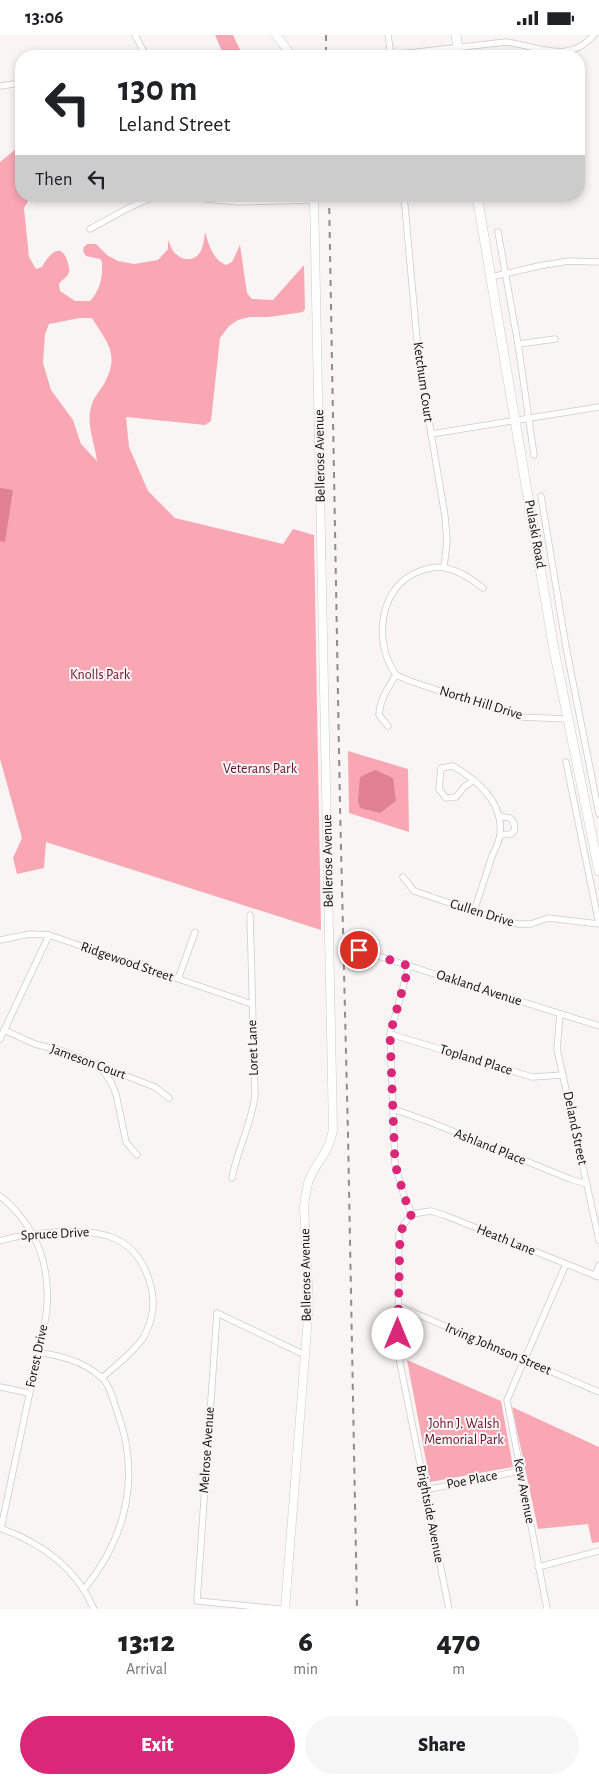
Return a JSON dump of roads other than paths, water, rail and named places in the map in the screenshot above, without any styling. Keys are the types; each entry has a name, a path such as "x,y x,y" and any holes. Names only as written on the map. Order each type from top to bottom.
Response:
{"main road":[{"path":"456,35 458,50"},
{"name":"Pulaski Road","path":"478,202 554,650 599,871"}],"street":[{"path":"135,35 143,50"},
{"path":"276,35 287,50"},
{"path":"388,35 390,50"},
{"path":"568,50 589,41 594,35"},
{"path":"468,50 506,42 543,50"},
{"path":"0,86 15,84"},
{"path":"90,229 142,202"},
{"name":"Bellerose Avenue","path":"285,1609 309,1303 304,1207 305,1192 310,1179 331,1143 333,1130 314,202"},
{"name":"Ketchum Court","path":"405,202 419,362 446,516 444,567"},
{"path":"498,232 518,344 534,455"},
{"path":"491,277 569,261 599,263"},
{"path":"518,344 555,339"},
{"path":"431,434 599,407"},
{"path":"541,496 566,647 599,814"},
{"path":"534,532 546,530"},
{"path":"388,726 378,715 379,706 396,675 388,664 384,650 383,618 392,593 407,577 424,570 444,567 468,577 483,587"},
{"path":"554,650 566,647"},
{"name":"North Hill Drive","path":"396,675 519,717 568,719"},
{"path":"566,762 599,924"},
{"path":"473,781 464,787 456,797 446,798 439,789 441,768 453,766 473,781 489,796 499,816 500,835 474,911"},
{"path":"499,816 510,818 514,824 511,834 500,835"},
{"name":"Cullen Drive","path":"403,877 414,891 520,924 531,924 548,918 599,924"},
{"name":"Loret Lane","path":"232,1178 235,1161 253,1107 254,1095 250,915"},
{"path":"178,979 195,933"},
{"name":"Ridgewood Street","path":"0,940 30,934 49,935 252,1004"},
{"path":"0,1039 49,935"},
{"name":"Oakland Avenue","path":"359,950 599,1026"},
{"path":"409,966 390,1034 395,1164 405,1199 412,1214"},
{"name":"Deland Street","path":"560,1015 557,1049 599,1240"},
{"name":"Jameson Court","path":"4,1030 35,1044 62,1051 154,1087 169,1098"},
{"name":"Topland Place","path":"390,1034 532,1077 563,1075"},
{"path":"100,1067 111,1082 116,1094 126,1141 137,1155"},
{"name":"Ashland Place","path":"393,1109 587,1184"},
{"name":"Forest Drive","path":"0,1196 32,1233 43,1257 47,1273 48,1296 38,1352 0,1528"},
{"name":"Heath Lane","path":"412,1214 431,1211 444,1215 597,1276"},
{"name":"Brightside Avenue","path":"412,1214 404,1224 400,1234 398,1353 449,1609"},
{"name":"Spruce Drive","path":"0,1241 17,1235 32,1233 90,1231 109,1235 123,1241 143,1263 152,1290 153,1313 143,1338 137,1346 102,1378"},
{"name":"Kew Avenue","path":"546,1609 507,1400 566,1264"},
{"path":"597,1276 599,1265"},
{"name":"Irving Johnson Street","path":"398,1306 599,1392"},
{"name":"Melrose Avenue","path":"280,1609 197,1601 217,1313 306,1355"},
{"path":"38,1352 67,1358 102,1378 110,1391 122,1425 130,1470 125,1508 114,1544 104,1562 84,1589"},
{"path":"0,1387 29,1393"},
{"name":"Poe Place","path":"425,1490 520,1471"},
{"path":"0,1528 33,1542 63,1563 84,1589 94,1609"},
{"path":"538,1567 599,1551"}],"railway":[{"path":"326,35 326,50"},
{"path":"329,202 357,1609"}],"park label":[{"name":"Knolls Park","path":"100,675"},
{"name":"Veterans Park","path":"260,769"},
{"name":"John J. Walsh Memorial Park","path":"464,1432"}]}
